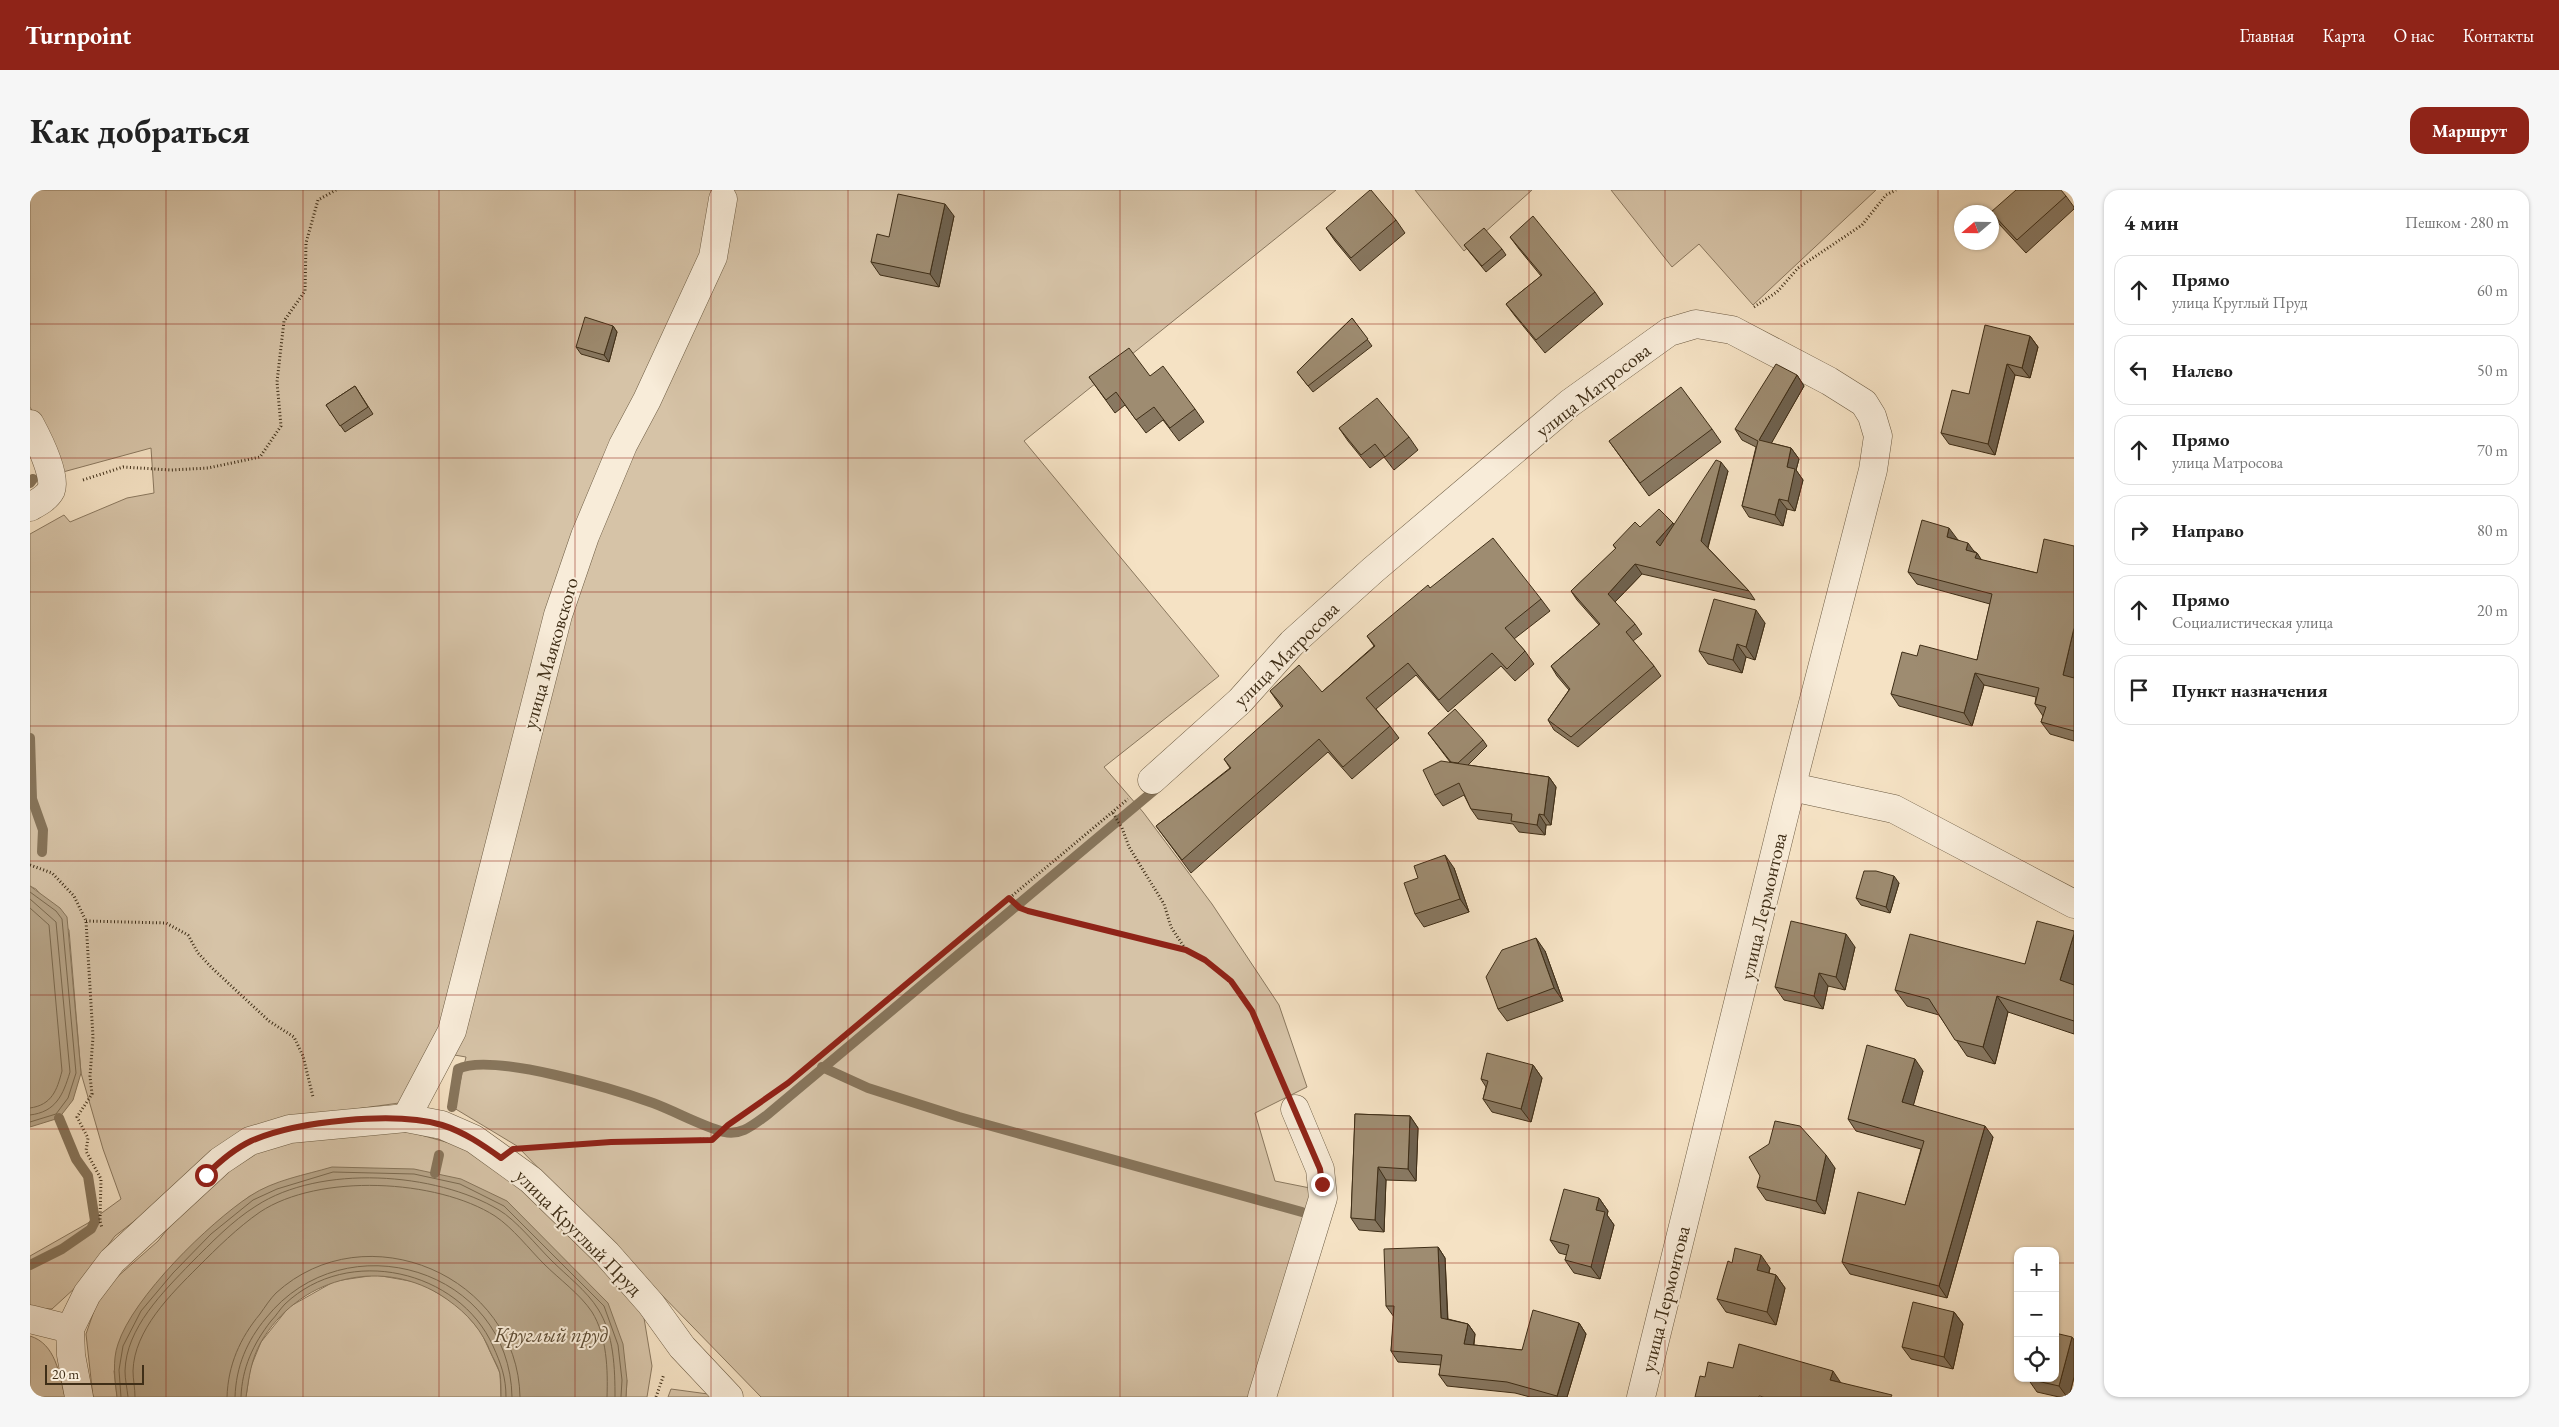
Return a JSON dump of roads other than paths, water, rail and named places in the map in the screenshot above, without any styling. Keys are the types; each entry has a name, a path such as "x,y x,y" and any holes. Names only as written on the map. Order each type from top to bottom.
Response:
{"street":[{"name":"улица Маяковского","path":"406,1118 452,1031 558,615 585,536 623,445 647,400 713,257 723,199"},
{"name":"улица Матросова","path":"1152,780 1240,701 1292,643 1373,570 1570,403 1669,332 1696,324 1732,330 1829,381 1864,403 1872,416"},
{"name":"улица Лермонтова","path":"1641,1397 1792,787 1873,470 1878,436 1872,416"},
{"path":"30,424 41,447 52,481 51,490 30,507"},
{"path":"1792,787 1894,809 2074,904"},
{"path":"1262,1397 1323,1198 1320,1169 1295,1109"},
{"name":"улица Круглый Пруд","path":"79,1397 71,1354 70,1329 87,1294 112,1261 220,1162 250,1142 290,1129 316,1125 406,1118 442,1125 474,1139 531,1180 606,1254 651,1304 682,1347 728,1397"},
{"path":"30,1319 70,1329"}],"water":[{"path":"30,886 60,908 67,917 81,1073 73,1100 59,1118 30,1127"},
{"name":"Круглый пруд","path":"332,1167 414,1169 461,1179 507,1201 608,1303 623,1344 627,1380 626,1397 501,1397 500,1374 488,1346 479,1330 461,1311 439,1294 415,1283 390,1277 365,1276 341,1280 317,1289 296,1303 277,1320 261,1342 255,1355 246,1397 117,1397 115,1377 116,1350 126,1325 139,1305 174,1262 214,1224 259,1190 301,1175"}],"waterway":[{"path":"30,483 33,479"},
{"path":"30,738 32,799 43,830 42,852"},
{"path":"452,1107 458,1069 474,1065 497,1065 554,1075 612,1090 653,1103 724,1132 730,1133 747,1129 767,1115 1157,788"},
{"path":"822,1067 868,1088 959,1117 1302,1212"},
{"path":"30,1265 62,1249 91,1229 95,1221 88,1176 76,1159 59,1118"},
{"path":"435,1173 439,1155"}]}
